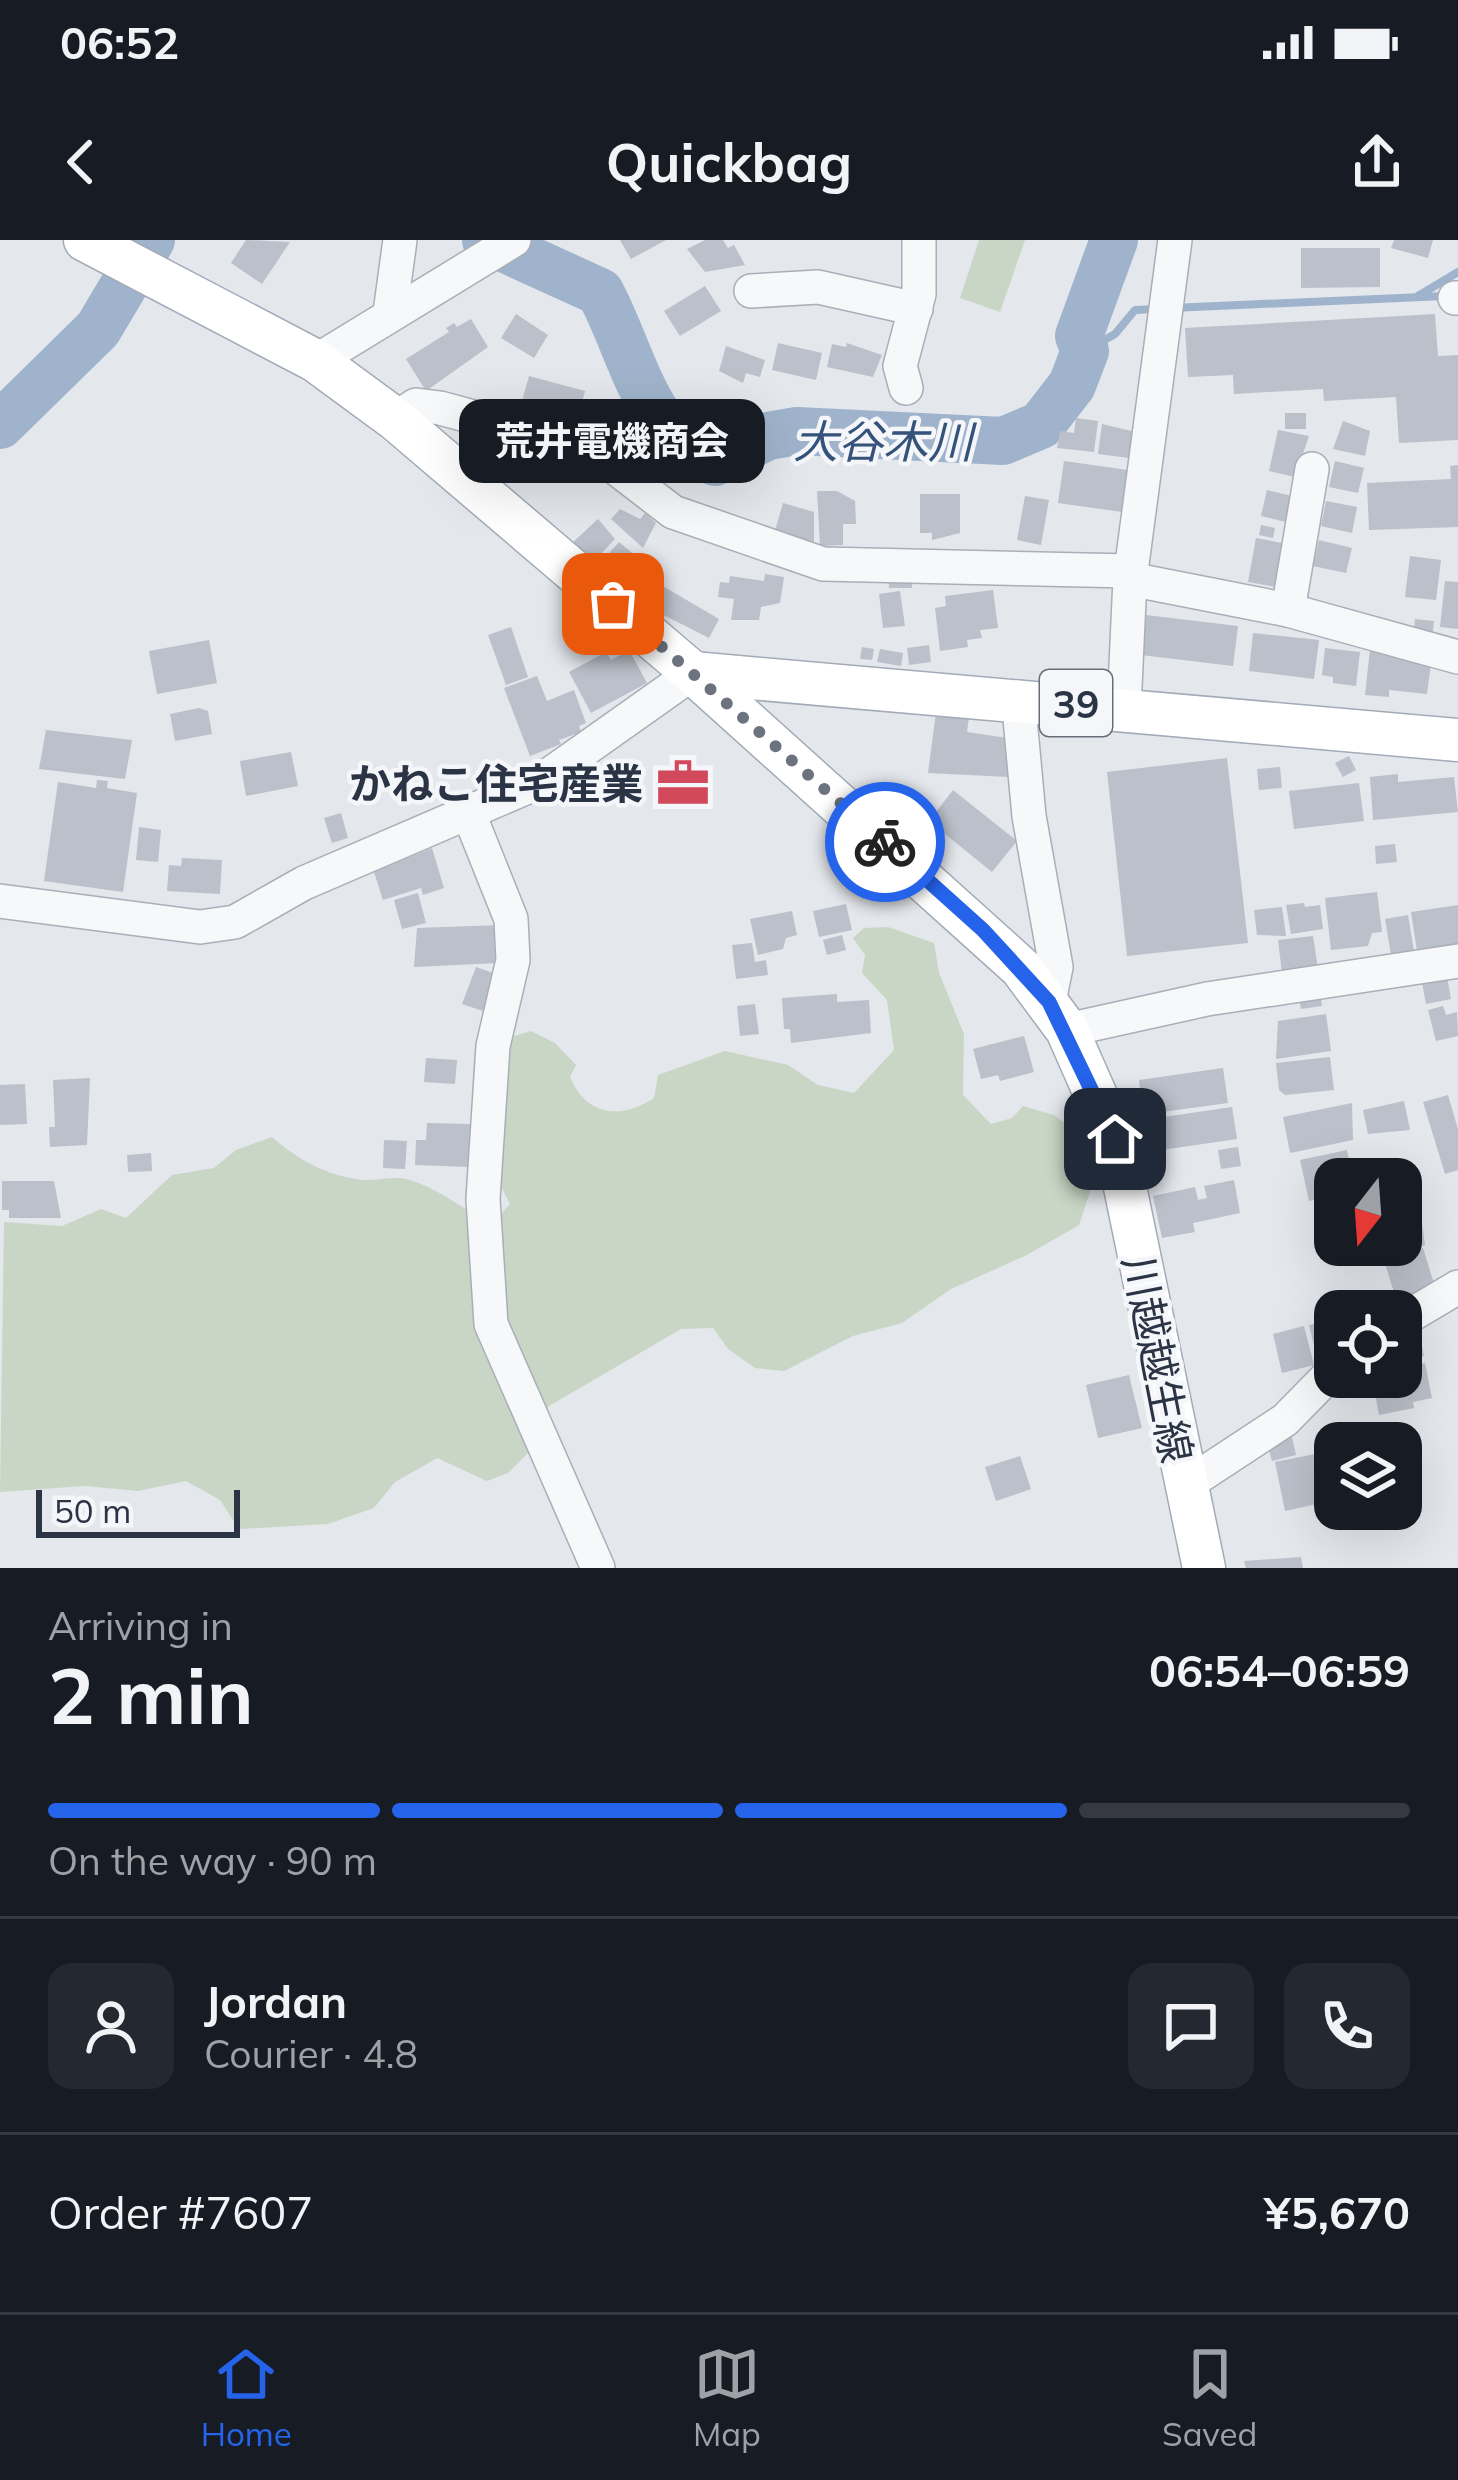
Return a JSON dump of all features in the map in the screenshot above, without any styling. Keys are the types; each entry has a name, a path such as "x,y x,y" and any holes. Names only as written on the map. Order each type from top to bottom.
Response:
{"main road":[{"name":"川越越生線","path":"100,247 316,361 395,419 693,673 983,930 1058,1016 1115,1139 1183,1487 1204,1568"},
{"name":"39","path":"693,673 1018,697 1458,740"}],"street":[{"path":"316,361 514,240"},
{"path":"906,388 900,366 916,309 919,240"},
{"path":"1124,708 1130,575 1174,240"},
{"path":"390,314 398,247"},
{"path":"751,291 818,287 916,309"},
{"path":"395,419 416,405 440,408 591,448 673,512 823,564 1130,575 1288,610 1458,657"},
{"path":"1288,610 1312,469"},
{"path":"0,901 218,928 304,883 539,782 693,673"},
{"path":"1018,697 1029,816 1056,967 1058,1016 1458,961"},
{"path":"469,814 511,919 513,960 493,1046 483,1199 491,1324 598,1568"},
{"path":"1422,1308 1458,1287"},
{"path":"1183,1487 1285,1420 1314,1390"}],"green space":[{"path":"979,240 1025,240 1000,312 960,298"},
{"path":"888,927 934,943 939,973 964,1034 963,1095 991,1124 1012,1118 1023,1106 1054,1115 1079,1134 1091,1189 1079,1225 951,1289 902,1323 853,1336 784,1371 755,1368 728,1349 713,1328 681,1329 549,1406 529,1452 508,1473 487,1481 437,1458 395,1482 374,1508 328,1524 239,1529 220,1500 186,1481 138,1491 85,1486 0,1492 4,1222 62,1226 101,1209 126,1218 172,1175 214,1168 236,1150 272,1137 325,1171 363,1180 410,1180 492,1224 510,1204 494,1173 502,1055 511,1037 531,1031 555,1043 576,1065 570,1077 577,1090 595,1107 606,1110 642,1105 654,1098 658,1075 725,1051 788,1065 818,1085 854,1093 894,1050 887,1000 862,973 865,955 853,938 864,928"}],"building":[{"path":"246,240 290,242 262,284 231,263"},
{"path":"620,240 666,240 631,259"},
{"path":"705,240 723,240 728,248 734,245 745,265 705,272 687,249"},
{"path":"1394,240 1433,240 1428,258 1391,248"},
{"path":"1301,248 1380,248 1380,287 1301,288"},
{"path":"705,286 721,311 680,336 664,311"},
{"path":"516,314 548,335 534,358 501,338"},
{"path":"1435,314 1438,356 1458,355 1458,440 1399,443 1396,397 1324,401 1323,389 1234,394 1233,375 1188,377 1185,328"},
{"path":"471,319 488,347 426,391 406,359 449,332 446,328 454,323 457,327"},
{"path":"778,343 822,353 816,380 772,370"},
{"path":"847,343 882,355 873,377 827,367 832,344 846,347"},
{"path":"726,346 765,360 760,377 746,373 743,383 719,371"},
{"path":"529,376 585,391 575,429 520,408"},
{"path":"1285,413 1306,413 1306,429 1285,429"},
{"path":"1076,418 1098,421 1094,452 1057,448 1060,431 1074,433"},
{"path":"1343,421 1370,431 1365,456 1333,449"},
{"path":"1102,424 1140,433 1137,459 1098,454"},
{"path":"1278,430 1309,436 1295,477 1269,471"},
{"path":"1064,461 1135,471 1129,513 1058,503"},
{"path":"1335,461 1364,468 1358,493 1329,487"},
{"path":"1458,465 1458,527 1369,530 1367,483 1451,479 1450,466"},
{"path":"1267,490 1296,497 1290,523 1261,516"},
{"path":"817,491 837,491 855,501 856,524 843,524 843,545 820,546"},
{"path":"920,494 960,494 960,533 932,540 932,533 920,533"},
{"path":"1025,496 1049,500 1041,545 1017,540"},
{"path":"1326,501 1357,507 1352,533 1321,526"},
{"path":"783,503 814,512 814,545 774,534"},
{"path":"620,509 640,519 645,513 656,523 643,548 611,519"},
{"path":"598,519 615,539 592,563 571,544"},
{"path":"1261,525 1275,528 1273,538 1259,535"},
{"path":"1256,538 1292,545 1276,587 1248,582"},
{"path":"1319,540 1352,548 1346,573 1313,566"},
{"path":"619,542 638,558 633,563 639,568 622,588 597,567"},
{"path":"1410,556 1441,560 1436,600 1405,597"},
{"path":"765,574 784,577 780,603 761,607 759,620 731,620 734,599 718,597 720,582 729,583 730,576 764,581"},
{"path":"644,575 719,619 709,638 632,599"},
{"path":"889,575 912,575 912,588 889,588"},
{"path":"1445,581 1458,582 1458,629 1440,627"},
{"path":"993,590 998,628 980,630 982,638 967,640 968,647 940,651 935,608 946,606 945,596"},
{"path":"900,591 905,626 883,628 879,594"},
{"path":"1146,615 1238,626 1233,666 1141,655"},
{"path":"1415,619 1434,621 1432,640 1413,638"},
{"path":"511,627 528,677 506,685 488,635"},
{"path":"1253,633 1319,640 1314,679 1249,671"},
{"path":"209,640 217,683 157,694 149,651"},
{"path":"929,645 931,662 909,665 907,648"},
{"path":"862,647 874,649 872,660 860,659"},
{"path":"1325,648 1360,652 1356,686 1333,683 1333,677 1322,675"},
{"path":"880,649 903,653 901,666 877,662"},
{"path":"1370,649 1432,656 1427,694 1389,690 1389,697 1365,695"},
{"path":"629,650 647,683 591,713 569,672 606,652 611,660"},
{"path":"537,676 547,701 574,690 586,723 579,726 581,732 559,740 561,744 530,756 504,688"},
{"path":"937,705 970,710 967,732 1014,739 1009,777 928,773"},
{"path":"199,708 208,711 212,734 175,741 170,714"},
{"path":"46,730 132,740 125,779 39,769"},
{"path":"291,752 298,786 246,796 240,761"},
{"path":"1349,756 1356,770 1343,777 1335,763"},
{"path":"1227,758 1248,943 1127,956 1107,772"},
{"path":"1280,767 1282,788 1259,790 1257,769"},
{"path":"1398,774 1398,782 1454,777 1458,812 1373,820 1370,777"},
{"path":"97,780 108,781 107,788 137,793 123,892 44,881 58,782 96,788"},
{"path":"1359,783 1364,821 1294,829 1289,791"},
{"path":"953,790 1017,841 992,872 929,821"},
{"path":"341,813 348,838 332,843 324,818"},
{"path":"139,827 161,830 158,862 136,860"},
{"path":"1395,844 1397,862 1376,864 1375,846"},
{"path":"432,848 444,888 423,895 421,888 383,900 374,872"},
{"path":"182,858 222,860 220,894 167,891 169,865 181,866"},
{"path":"1377,892 1382,932 1372,933 1368,946 1331,950 1325,898"},
{"path":"418,893 426,923 402,929 394,900"},
{"path":"1304,903 1305,907 1320,905 1323,929 1291,934 1286,905"},
{"path":"846,904 852,930 819,937 813,911"},
{"path":"1458,905 1458,950 1418,957 1411,912"},
{"path":"1282,907 1286,936 1257,935 1254,910"},
{"path":"792,911 797,935 786,938 783,949 758,955 750,919"},
{"path":"1408,915 1414,951 1391,955 1385,919"},
{"path":"501,925 498,963 414,967 417,928"},
{"path":"842,935 846,950 827,955 823,940"},
{"path":"1313,936 1318,969 1282,973 1278,940"},
{"path":"752,943 755,962 766,960 768,975 736,979 732,945"},
{"path":"476,967 496,974 483,1011 462,1004"},
{"path":"1447,977 1451,999 1426,1004 1422,982"},
{"path":"1320,990 1322,1006 1301,1009 1298,993"},
{"path":"837,994 837,1002 869,1000 871,1033 791,1043 790,1029 784,1029 782,998"},
{"path":"755,1004 759,1034 740,1036 737,1006"},
{"path":"1443,1006 1446,1015 1457,1012 1458,1036 1436,1041 1428,1010"},
{"path":"1326,1014 1331,1051 1276,1059 1278,1021"},
{"path":"1024,1036 1034,1072 1000,1081 998,1075 981,1079 973,1049"},
{"path":"1330,1057 1334,1090 1285,1095 1279,1090 1276,1063"},
{"path":"426,1058 457,1060 455,1084 424,1082"},
{"path":"1223,1068 1228,1103 1133,1116 1129,1090 1140,1089 1139,1080"},
{"path":"90,1078 87,1145 50,1147 49,1127 55,1127 53,1080"},
{"path":"25,1084 27,1124 0,1125 0,1085"},
{"path":"1448,1095 1458,1129 1458,1170 1445,1174 1423,1102"},
{"path":"1404,1101 1410,1130 1368,1134 1363,1110"},
{"path":"1352,1103 1353,1140 1290,1153 1283,1117"},
{"path":"1232,1107 1237,1139 1141,1153 1136,1121"},
{"path":"427,1123 471,1124 469,1167 415,1165 416,1140 426,1140"},
{"path":"384,1140 407,1141 405,1169 383,1168"},
{"path":"1238,1147 1241,1166 1221,1169 1218,1150"},
{"path":"1347,1150 1349,1158 1314,1158 1314,1200 1309,1201 1300,1160"},
{"path":"151,1153 152,1171 128,1172 127,1155"},
{"path":"1234,1180 1240,1213 1193,1223 1195,1232 1162,1238 1153,1196 1195,1187 1198,1200 1207,1198 1204,1186"},
{"path":"2,1181 54,1181 61,1218 9,1218 9,1210 2,1210"},
{"path":"1422,1248 1435,1287 1393,1290 1386,1266 1422,1266"},
{"path":"1304,1326 1314,1365 1282,1373 1273,1334"},
{"path":"1422,1364 1432,1398 1413,1402 1414,1408 1379,1415 1376,1398 1422,1398"},
{"path":"1129,1375 1142,1428 1098,1438 1086,1385"},
{"path":"1292,1437 1296,1455 1272,1461 1267,1443"},
{"path":"1314,1454 1314,1505 1285,1511 1275,1462"},
{"path":"1020,1456 1031,1489 996,1501 985,1467"},
{"path":"1301,1557 1303,1568 1246,1568 1244,1561"}],"waterway":[{"name":"大谷木川","path":"0,425 98,329 151,240"},
{"name":"大谷木川","path":"486,240 600,292 657,413 691,450 715,462 768,436 797,431 1003,441 1041,425 1072,385 1085,351 1079,336 1114,240"},
{"path":"1418,296 1458,272"},
{"path":"1172,308 1445,296"},
{"path":"1085,351 1115,334 1135,310 1158,309"}],"way so far":[{"path":"613,604 885,842"}],"place":[{"name":"荒井電機商会","path":"613,604"},
{"name":"かねこ住宅産業","path":"683,783"}],"route":[{"path":"885,842 983,930 1049,1002 1067,1030 1115,1139"}]}
